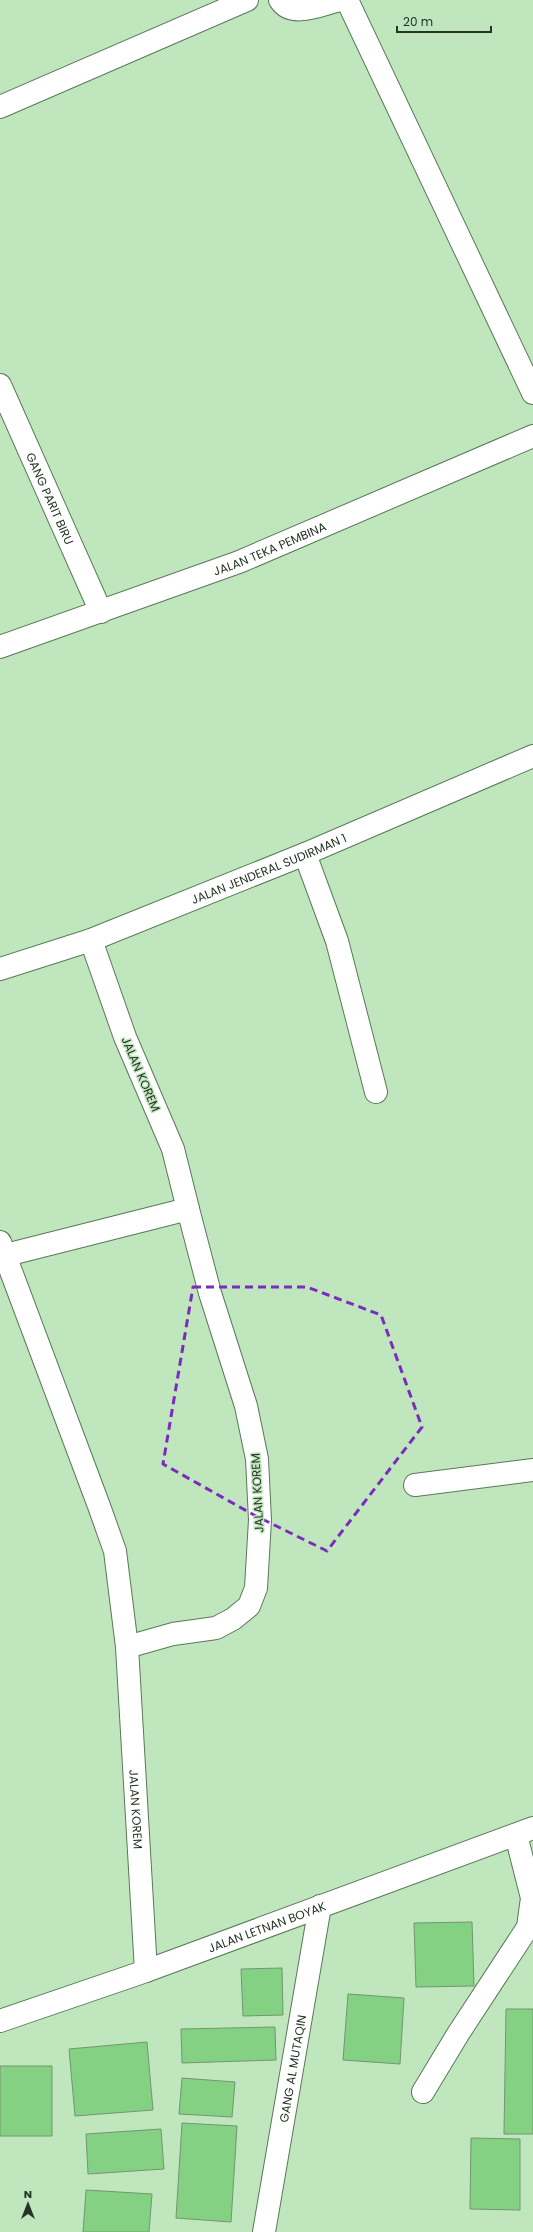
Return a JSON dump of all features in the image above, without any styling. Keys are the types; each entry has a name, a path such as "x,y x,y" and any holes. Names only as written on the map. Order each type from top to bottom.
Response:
{"street":[{"path":"0,107 247,0"},
{"path":"280,0 283,5 296,11 340,0"},
{"path":"347,0 533,393"},
{"name":"GANG PARIT BIRU","path":"0,385 102,612"},
{"name":"JALAN TEKA PEMBINA","path":"0,647 102,612 239,562 533,436"},
{"name":"JALAN JENDERAL SUDIRMAN 1","path":"0,969 91,940 305,854 533,756"},
{"path":"305,854 337,941 376,1092"},
{"name":"JALAN KOREM","path":"91,940 125,1037 173,1149 210,1293 246,1406 257,1459 260,1520 256,1588 249,1606 233,1619 216,1628 173,1634 126,1647"},
{"name":"JALAN KOREM","path":"146,1971 126,1647 114,1552 99,1506 3,1248 188,1209"},
{"path":"415,1485 533,1470"},
{"path":"423,2092 458,2034 528,1927 532,1898 524,1832"},
{"name":"JALAN LETNAN BOYAK","path":"0,2021 146,1971 524,1832"},
{"name":"GANG AL MUTAQIN","path":"264,2232 320,1906"}],"highlighted area":[{"path":"193,1287 307,1287 381,1315 422,1427 327,1551 254,1515 163,1464"}],"building":[{"path":"472,1922 474,1986 416,1987 414,1923"},
{"path":"282,1968 283,2015 243,2016 241,1969"},
{"path":"348,1994 404,1998 400,2064 343,2060"},
{"path":"506,2009 533,2009 533,2134 504,2134"},
{"path":"275,2027 276,2060 182,2063 181,2029"},
{"path":"147,2042 153,2110 75,2116 69,2049"},
{"path":"0,2066 52,2066 52,2136 0,2136"},
{"path":"182,2078 235,2082 232,2117 179,2114"},
{"path":"182,2123 237,2126 231,2222 176,2218"},
{"path":"161,2129 164,2169 88,2174 86,2134"},
{"path":"471,2138 520,2139 520,2210 470,2209"},
{"path":"86,2190 152,2194 149,2232 83,2232"}]}
